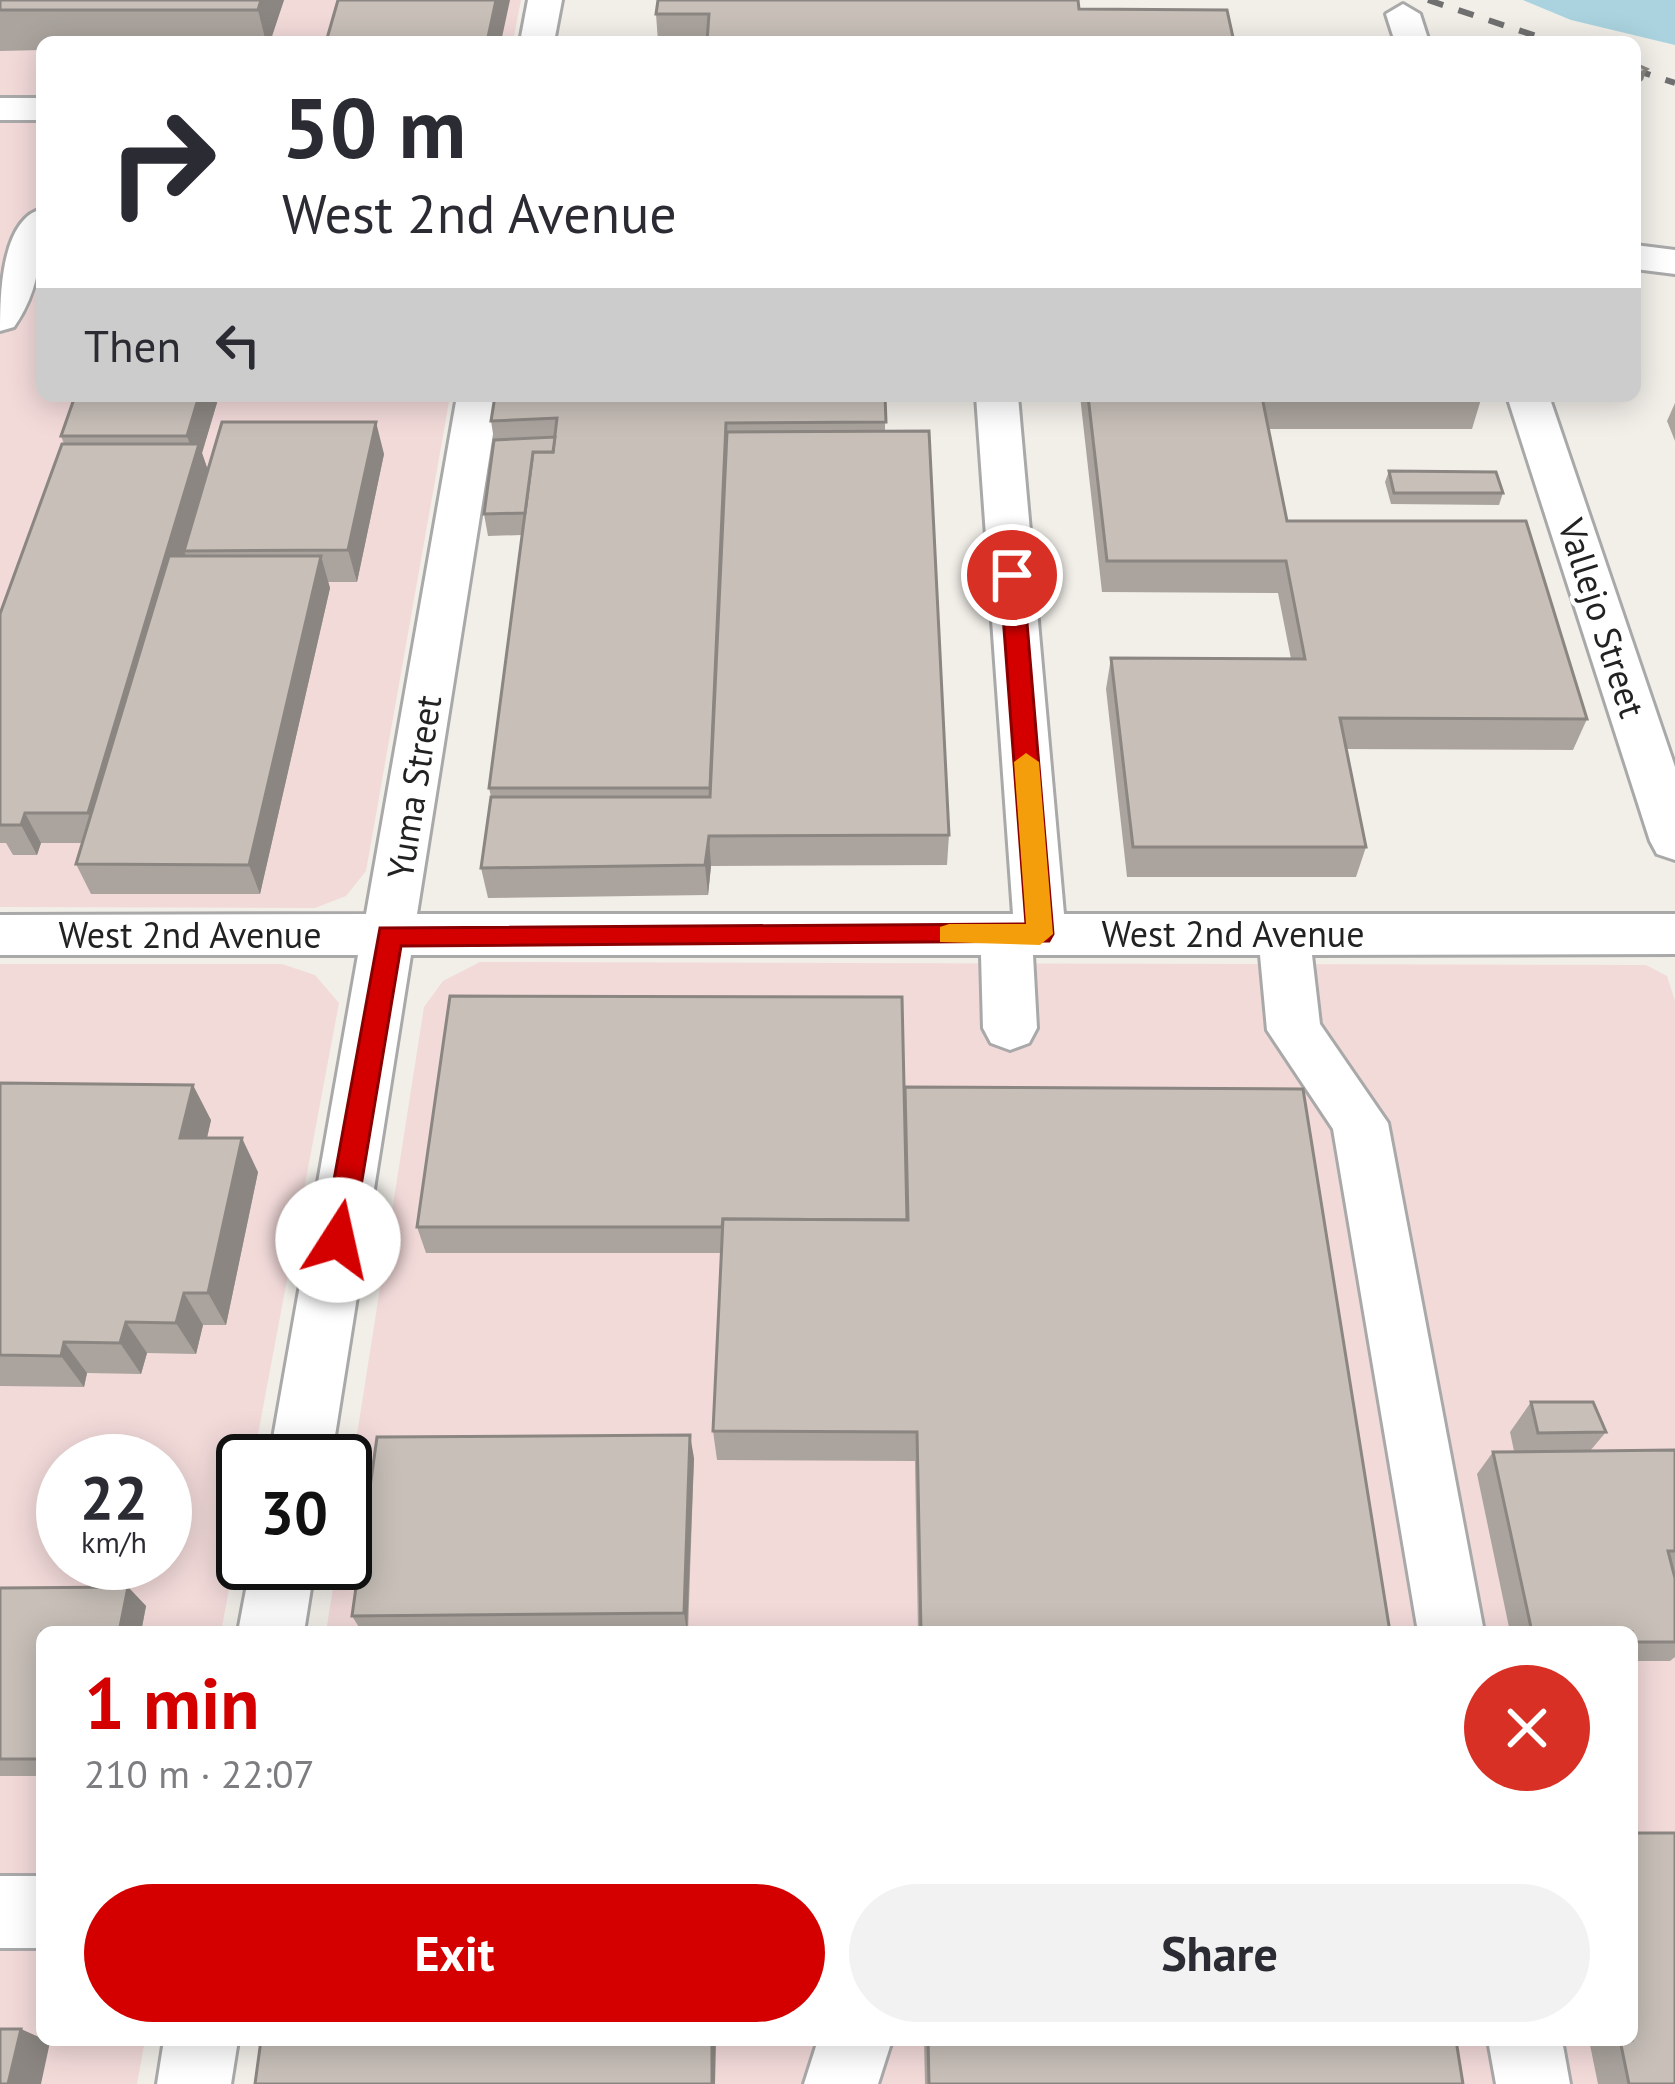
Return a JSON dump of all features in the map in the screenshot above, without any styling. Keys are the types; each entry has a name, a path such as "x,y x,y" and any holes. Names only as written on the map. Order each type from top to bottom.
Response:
{"street":[{"path":"538,36 545,0"},
{"path":"0,109 36,109"},
{"path":"0,320 36,234"},
{"path":"1641,258 1675,262"},
{"name":"Yuma Street","path":"305,1434 477,402"},
{"path":"997,402 1023,934 1010,1028"},
{"name":"Vallejo Street","path":"1530,402 1665,781 1675,841"},
{"path":"1284,934 1294,1030 1360,1123 1450,1626"},
{"name":"West 2nd Avenue","path":"0,935 1675,934"},
{"path":"272,1626 278,1590"},
{"path":"0,1912 36,1912"},
{"path":"194,2084 200,2046"},
{"path":"841,2084 853,2046"},
{"path":"1526,2046 1533,2084"}],"shaded area":[{"path":"0,0 521,0 514,36 36,36 36,402 449,402 366,871 346,896 315,908 0,907"},
{"path":"480,962 1646,965 1667,976 1675,1001 1675,2084 255,2084 261,2046 1638,2046 1638,1626 327,1626 333,1590 372,1590 372,1434 357,1434 424,1007 443,981"},
{"path":"0,964 282,964 315,975 339,1003 258,1434 216,1434 216,1590 229,1590 222,1626 36,1626 36,2046 144,2046 137,2084 0,2084"}],"water":[{"path":"1523,0 1675,0 1675,45 1641,36 1571,20"}],"building":[{"path":"0,0 261,0 258,10 0,10"},
{"path":"338,0 496,0 488,36 328,36"},
{"path":"658,0 1078,0 1079,9 1227,10 1233,36 707,36 709,14 656,14"},
{"path":"73,402 197,402 187,436 61,436"},
{"path":"494,402 885,402 886,422 726,423 710,788 489,788 533,452 553,452 557,418 491,421"},
{"path":"1089,402 1263,402 1287,521 1526,521 1587,719 1340,718 1366,847 1133,847 1111,658 1305,659 1286,561 1107,561"},
{"path":"222,422 376,422 348,550 184,551"},
{"path":"929,431 949,835 709,836 705,865 481,868 491,797 710,797 727,432"},
{"path":"555,437 553,452 533,452 525,513 484,514 494,440"},
{"path":"62,444 199,444 88,813 25,813 21,825 0,825 0,614"},
{"path":"1389,471 1496,472 1503,493 1394,493"},
{"path":"169,556 321,556 249,865 76,864"},
{"path":"450,996 902,997 907,1220 723,1219 722,1227 417,1227"},
{"path":"0,1083 193,1085 180,1138 242,1138 208,1293 184,1293 176,1323 126,1322 120,1343 64,1342 61,1356 0,1355"},
{"path":"905,1087 1303,1089 1389,1626 921,1626 917,1432 713,1431 723,1219 908,1220"},
{"path":"1531,1402 1593,1402 1606,1432 1538,1433"},
{"path":"690,1435 684,1613 352,1616 356,1590 372,1590 372,1473 377,1437"},
{"path":"1675,1450 1675,1551 1668,1551 1675,1578 1675,1642 1638,1642 1638,1626 1531,1626 1493,1452"},
{"path":"0,1588 127,1590 120,1626 36,1626 36,1759 0,1759"},
{"path":"1638,1833 1675,1833 1675,2084 1629,2084 1621,2046 1638,2046"},
{"path":"0,2029 21,2029 8,2084 0,2084"},
{"path":"260,2046 712,2046 712,2084 255,2084"},
{"path":"928,2046 1457,2046 1463,2084 929,2084"}],"railway":[{"path":"1428,0 1536,36"},
{"path":"1641,72 1675,83"}],"slow traffic":[{"path":"949,934 1040,934 1026,762"}],"route":[{"path":"338,1240 389,936 1040,934 1012,575"}]}
